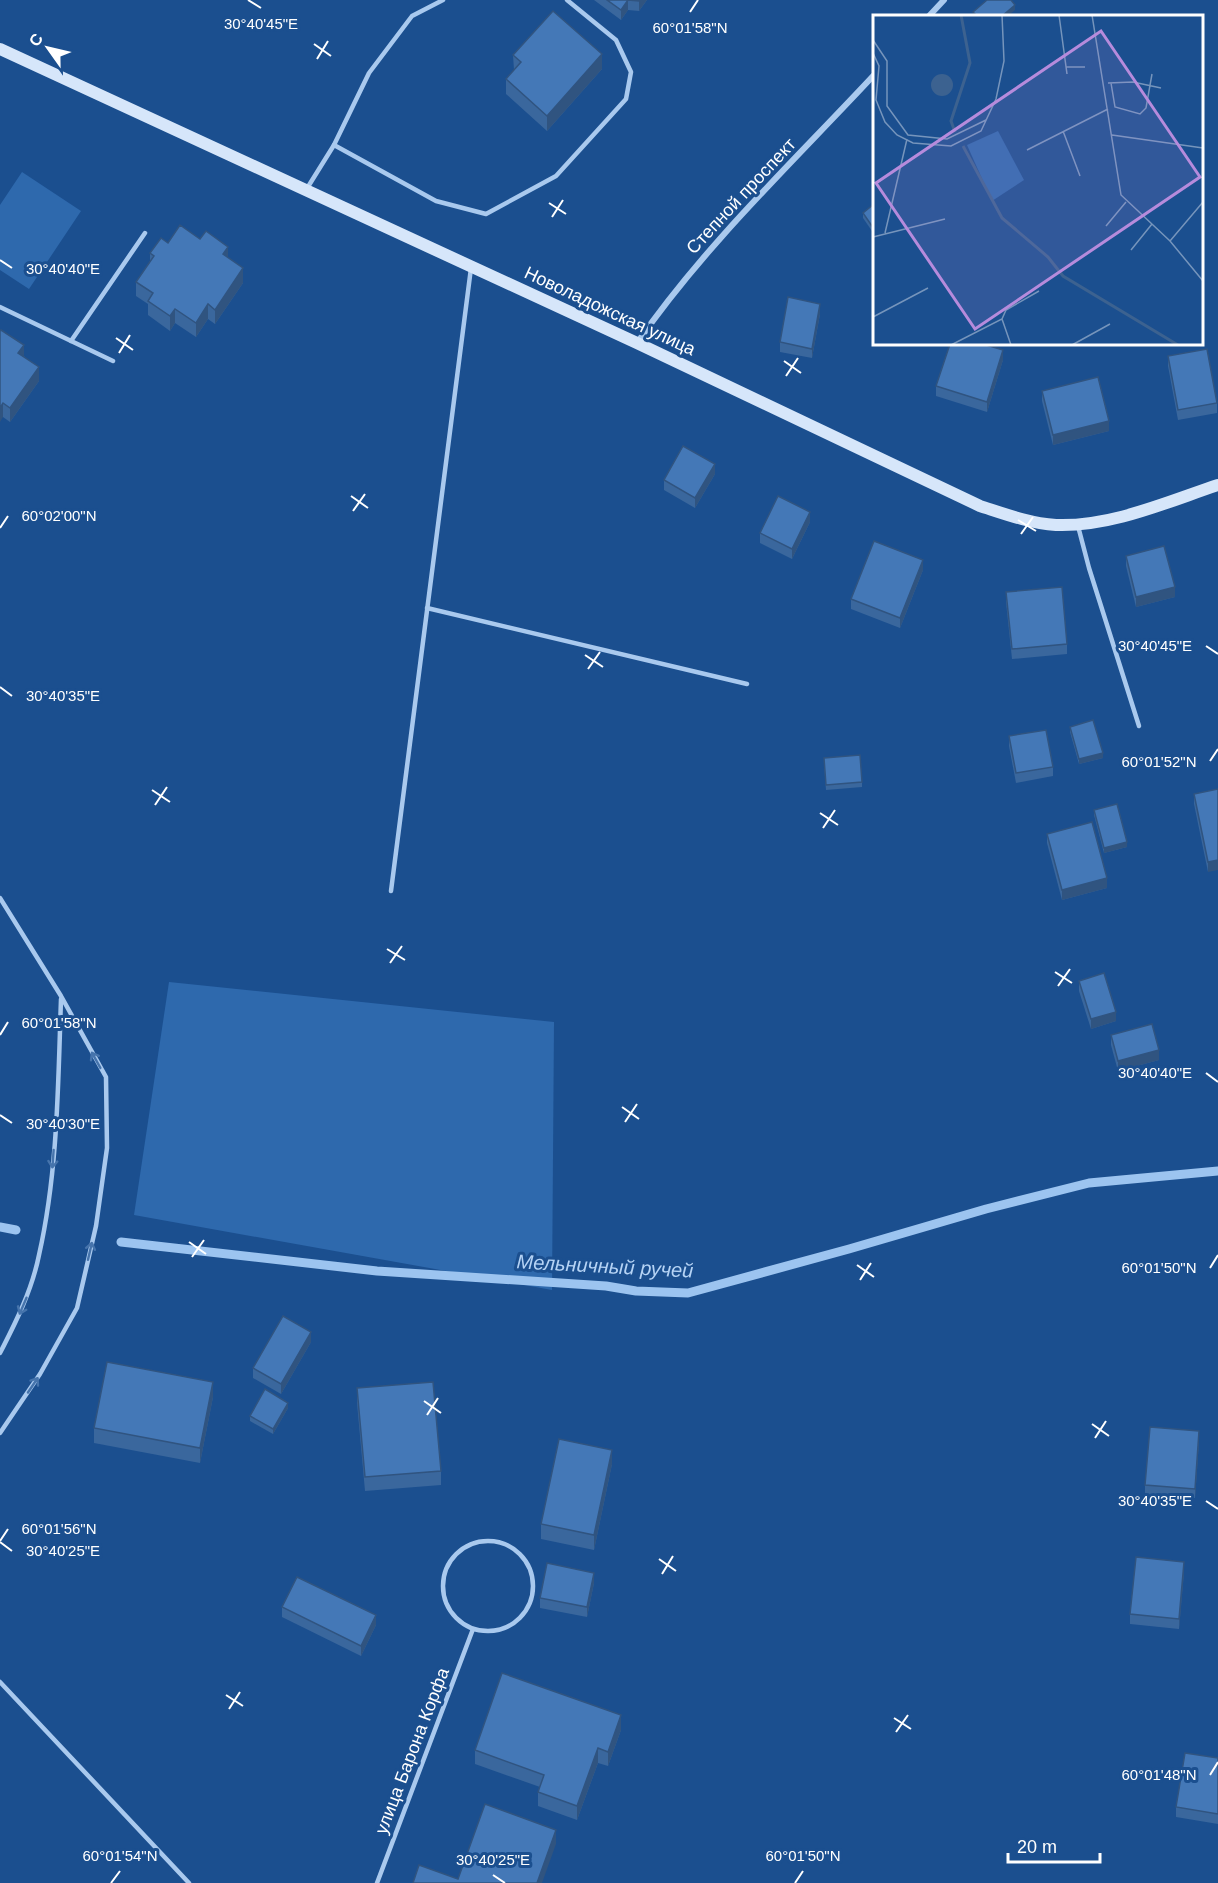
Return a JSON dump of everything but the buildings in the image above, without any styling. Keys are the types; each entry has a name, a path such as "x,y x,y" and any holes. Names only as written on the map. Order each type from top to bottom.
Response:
{"street":[{"path":"930,15 944,0"},
{"name":"Новоладожская улица","path":"0,49 637,343 980,506 1018,519 1056,525 1077,524 1134,512 1218,485"},
{"name":"Степной проспект","path":"637,343 698,262 873,76"}],"lane":[{"path":"306,190 334,145 376,64 412,16 442,0"},
{"path":"334,145 436,201 486,214 556,176 626,99 631,72 616,40 567,0"},
{"path":"71,341 145,233"},
{"path":"391,891 471,266"},
{"path":"0,307 113,361"},
{"path":"1077,524 1138,726"},
{"path":"428,608 747,684"},
{"path":"0,898 61,996 106,1077 107,1148 96,1226 77,1308 40,1374 0,1434"},
{"path":"0,1353 24,1305 39,1256 52,1177 61,996"},
{"path":"479,1541 495,1541 511,1546 524,1557 532,1572 533,1589 529,1605 520,1618 506,1628 489,1631 473,1629 458,1620 448,1607 443,1591 444,1574 451,1559 463,1547 479,1541"},
{"name":"улица Барона Корфа","path":"377,1883 473,1629"},
{"path":"0,1682 189,1883"}],"shaded area":[{"path":"22,172 81,211 29,289 0,270 0,205"},
{"path":"169,982 554,1022 552,1290 134,1215"}],"waterway":[{"name":"Мельничный ручей","path":"121,1242 377,1271 688,1293 986,1209 1089,1183 1218,1171"},
{"name":"Мельничный ручей","path":"0,1227 16,1230"}]}
